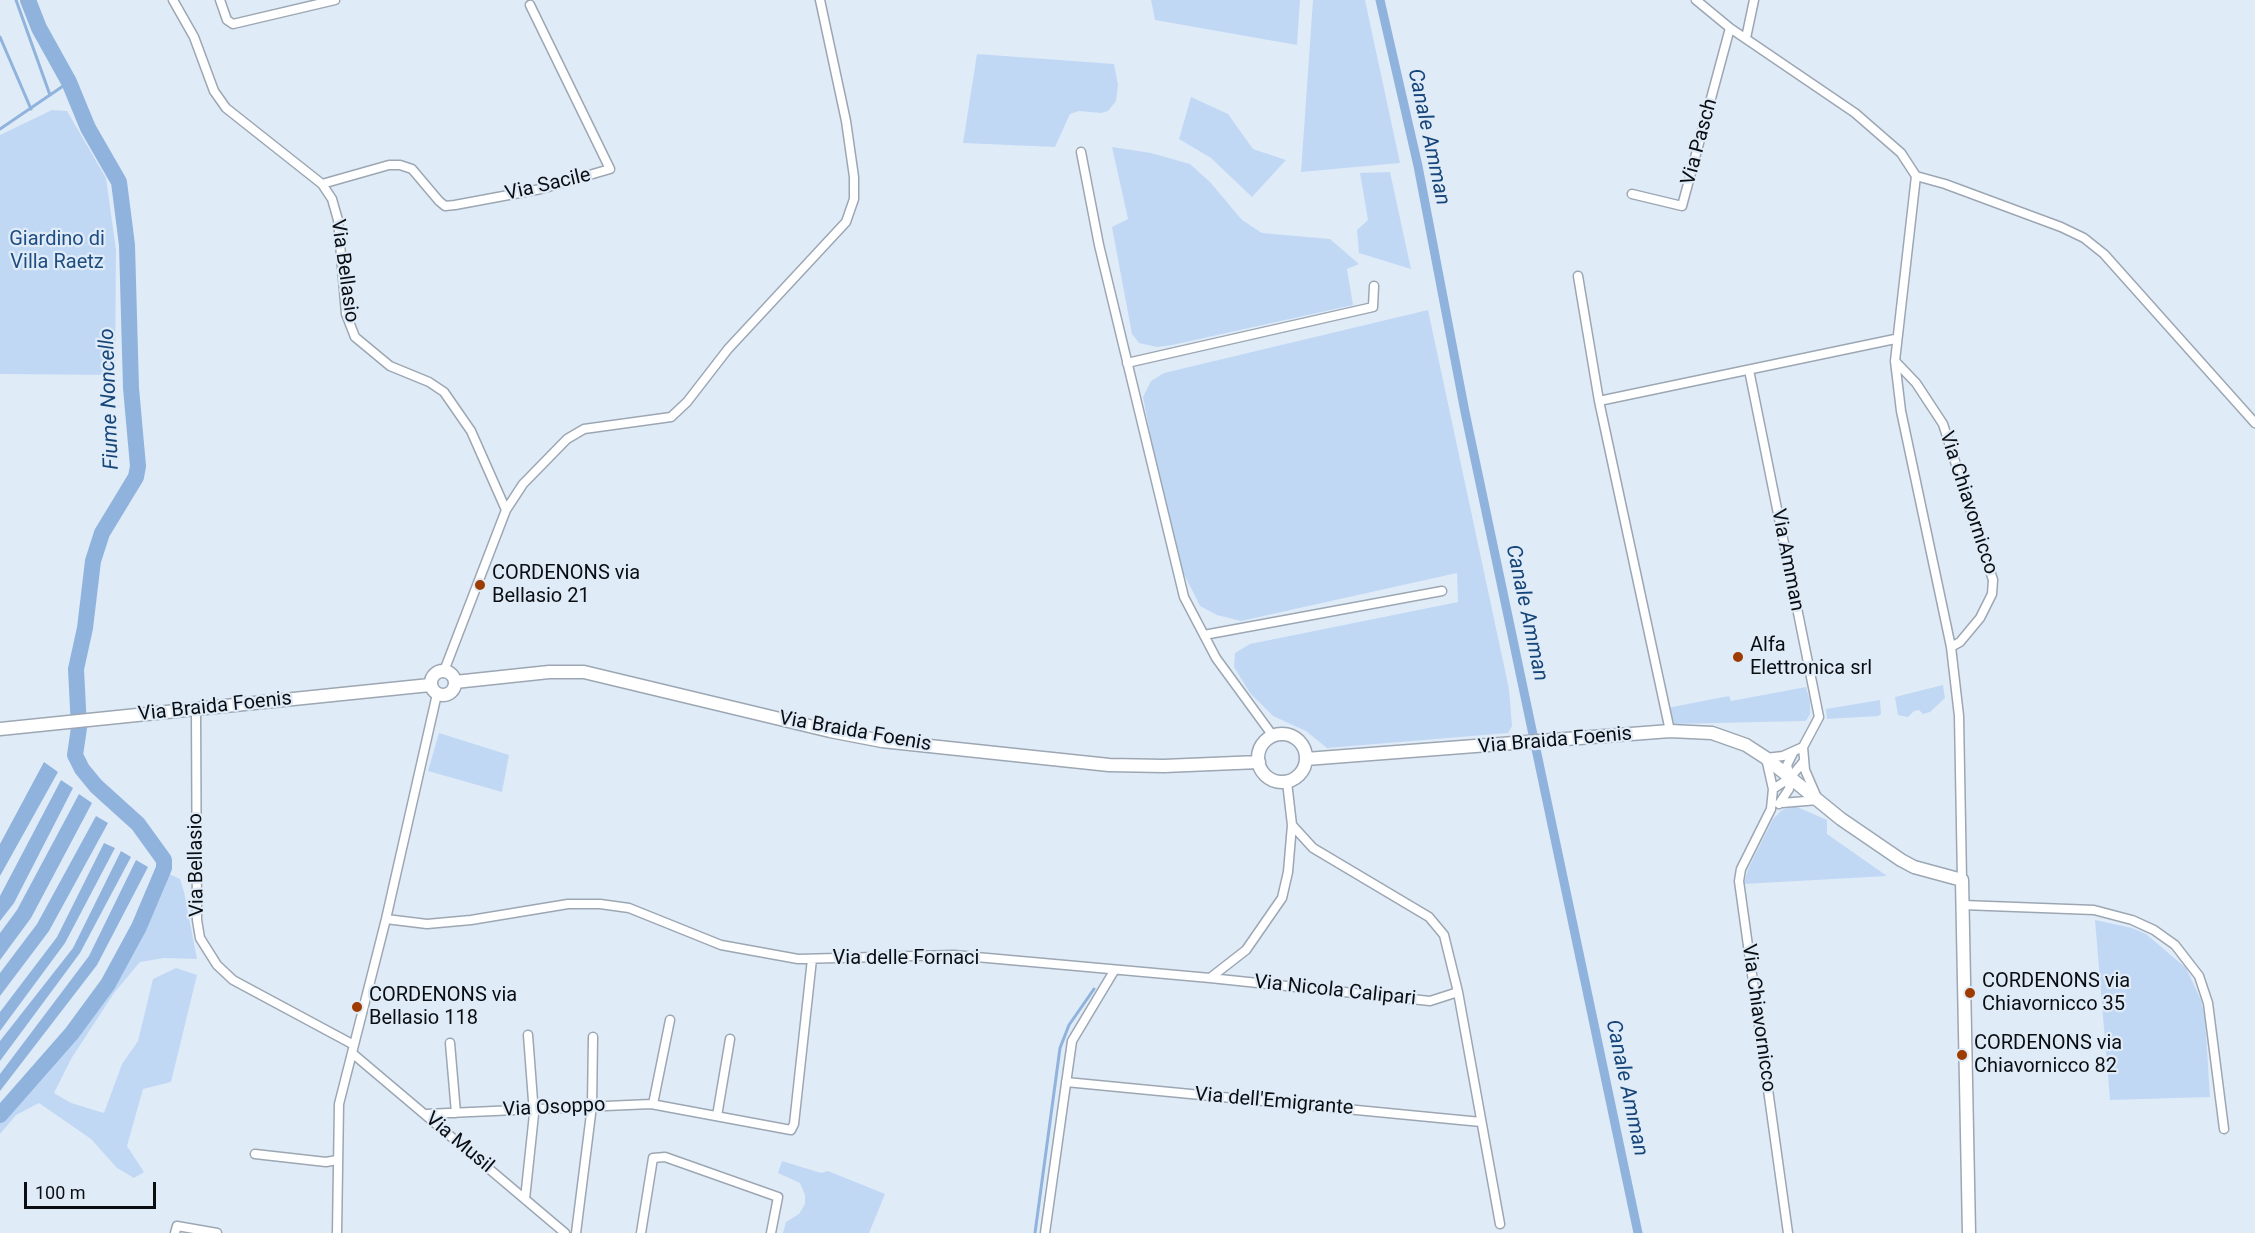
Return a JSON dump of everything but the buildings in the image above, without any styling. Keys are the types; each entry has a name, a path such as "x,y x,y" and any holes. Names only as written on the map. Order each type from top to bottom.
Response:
{"street":[{"name":"Via Bellasio","path":"173,0 194,37 214,91 226,108 322,184 332,199 338,220 346,314 355,337 390,366 429,382 444,392 471,431 506,510"},
{"path":"220,0 227,20 233,24 335,0"},
{"path":"444,671 506,510 523,484 544,460 567,439 584,429 671,417 687,402 728,349 846,222 854,199 854,177 846,121 820,0"},
{"path":"1696,0 1730,28 1855,113 1901,153 1916,176 1945,184 2084,238 2104,254 2255,423"},
{"path":"1746,39 1754,0"},
{"name":"Via Sacile","path":"322,184 389,165 400,165 412,169 445,206 541,189 610,170 530,5"},
{"name":"Via Pasch","path":"1632,194 1682,206 1730,28"},
{"path":"1081,152 1099,245 1184,597 1216,658 1274,736"},
{"name":"Via Chiavornicco","path":"1916,176 1895,339 1895,361 1901,411 1952,647 1959,716 1969,1233"},
{"path":"1578,276 1599,401 1670,732"},
{"path":"1127,363 1373,307 1374,286"},
{"path":"1599,401 1895,339"},
{"name":"Via Chiavornicco","path":"1895,361 1916,383 1943,424 1993,580 1992,594 1980,618 1960,642 1952,647"},
{"name":"Via Amman","path":"1749,370 1819,717 1803,747 1807,779 1818,800"},
{"path":"1204,635 1442,591"},
{"path":"337,1233 339,1104 386,919 433,690 432,676 444,671 451,674 455,682 450,694 433,690"},
{"name":"Via Braida Foenis","path":"455,682 549,672 584,672 830,731 882,741 1109,765 1164,766 1259,762"},
{"name":"Via Braida Foenis","path":"0,729 196,709 433,690"},
{"name":"Via Bellasio","path":"196,709 196,920 200,938 217,965 232,980 353,1049"},
{"name":"Via Braida Foenis","path":"1306,759 1694,731 1724,736 1746,745 1790,778"},
{"path":"1284,735 1294,738 1303,747 1306,759 1300,774 1287,782 1279,782 1266,776 1259,762 1261,748 1274,736 1284,735"},
{"path":"1766,758 1793,753 1803,747"},
{"path":"1771,809 1782,802 1789,789 1790,778 1787,765 1793,753"},
{"name":"Via Chiavornicco","path":"1766,758 1773,789 1771,809 1741,868 1739,881 1788,1233"},
{"path":"1773,789 1790,778 1803,761"},
{"path":"1790,778 1901,861 1914,867 1962,880"},
{"path":"1210,978 1246,950 1282,898 1288,872 1292,825 1287,782"},
{"path":"1782,802 1818,800"},
{"path":"1292,825 1313,848 1429,917 1444,935 1458,992 1500,1224"},
{"name":"Via delle Fornaci","path":"386,919 427,924 471,920 568,904 600,904 629,908 721,945 758,953 812,959 954,955 1210,978"},
{"path":"1963,905 2094,910 2132,920 2154,930 2175,945 2199,976 2208,1003 2224,1129"},
{"name":"Via Osoppo","path":"426,1114 653,1104 791,1130 794,1124 812,959"},
{"path":"1045,1233 1072,1041 1114,971"},
{"name":"Via Nicola Calipari","path":"1210,978 1430,1001 1458,992"},
{"path":"653,1104 670,1020"},
{"path":"525,1199 533,1108 528,1035"},
{"path":"576,1233 592,1106 593,1037"},
{"path":"717,1116 730,1039"},
{"path":"450,1043 456,1113"},
{"name":"Via Musil","path":"353,1049 565,1233"},
{"name":"Via dell'Emigrante","path":"1066,1082 1481,1122"},
{"path":"255,1154 326,1162 337,1160"},
{"path":"642,1233 653,1158 665,1157 778,1197 771,1233"},
{"path":"175,1233 177,1226 217,1233"}],"green space":[{"path":"1151,0 1300,0 1297,45 1155,20"},
{"path":"1313,0 1365,0 1400,163 1301,172"},
{"path":"977,54 1114,64 1118,85 1116,101 1108,111 1101,113 1079,111 1070,114 1055,147 963,143"},
{"path":"1191,97 1228,114 1253,149 1286,160 1252,197 1211,158 1179,139"},
{"name":"Giardino di Villa Raetz","path":"52,110 67,111 106,178 116,250 115,375 0,374 0,135"},
{"path":"1112,147 1151,153 1190,164 1210,182 1242,220 1262,233 1330,239 1359,264 1347,269 1353,305 1172,345 1157,347 1139,343 1132,334 1112,227 1128,219"},
{"path":"1390,172 1411,269 1359,253 1357,230 1368,220 1360,173"},
{"path":"1428,310 1509,689 1512,726 1508,733 1327,748 1306,731 1273,716 1250,693 1234,667 1235,653 1250,644 1458,602 1457,573 1241,621 1217,615 1200,606 1173,552 1143,397 1151,381 1164,373"},
{"path":"1943,685 1945,698 1930,712 1923,714 1919,710 1914,711 1908,717 1898,715 1895,697"},
{"path":"1806,687 1810,701 1810,714 1806,721 1672,724 1667,708 1729,696 1731,701"},
{"path":"1880,700 1881,714 1878,716 1827,719 1826,709"},
{"path":"439,733 509,755 502,792 428,771"},
{"path":"1795,806 1827,820 1827,834 1887,876 1744,884 1748,869 1773,819 1782,810"},
{"path":"169,874 180,879 197,959 164,958 140,962 114,993 71,1059 54,1093 71,1103 104,1113 122,1064 138,1041 153,979 176,968 197,975 171,1082 143,1089 127,1146 144,1172 134,1178 117,1168 91,1139 39,1103 16,1115 0,1134 0,1115 89,1012 126,953 161,878"},
{"path":"2095,920 2132,928 2146,934 2186,968 2201,1000 2205,1018 2210,1097 2110,1100"},
{"path":"782,1161 821,1173 828,1171 885,1194 869,1233 783,1233 786,1222 799,1214 805,1204 805,1195 800,1183 778,1173"}],"shaded area":[{"path":"44,762 58,772 0,876 0,844"},
{"path":"61,780 73,788 14,903 0,921 0,896"},
{"path":"79,794 92,803 31,918 0,960 0,933 17,910"},
{"path":"96,816 108,823 49,931 0,996 0,973 37,924"},
{"path":"104,843 115,848 65,943 0,1031 0,1012 57,937"},
{"path":"121,851 131,857 80,953 0,1061 0,1041 73,948"},
{"path":"136,860 148,867 97,965 0,1091 0,1074 89,956"}],"waterway":[{"path":"16,0 50,95"},
{"name":"Fiume Noncello","path":"0,1115 72,1033 108,984 139,927 164,868 164,860 138,824 96,786 82,769 75,755 79,728 76,669 85,628 93,561 102,533 136,477 138,466 131,388 127,245 119,182 88,128 69,82 39,28 28,0"},
{"name":"Canale Amman","path":"1380,0 1418,166 1465,412 1638,1233"},
{"path":"0,37 31,109"},
{"path":"0,129 69,82"},
{"path":"1035,1233 1060,1048 1069,1025 1094,989"}],"place":[{"name":"CORDENONS via Bellasio 21","path":"480,585"},
{"name":"Alfa Elettronica srl","path":"1738,657"},
{"name":"CORDENONS via Chiavornicco 35","path":"1970,993"},
{"name":"CORDENONS via Bellasio 118","path":"357,1007"},
{"name":"CORDENONS via Chiavornicco 82","path":"1962,1055"}]}
